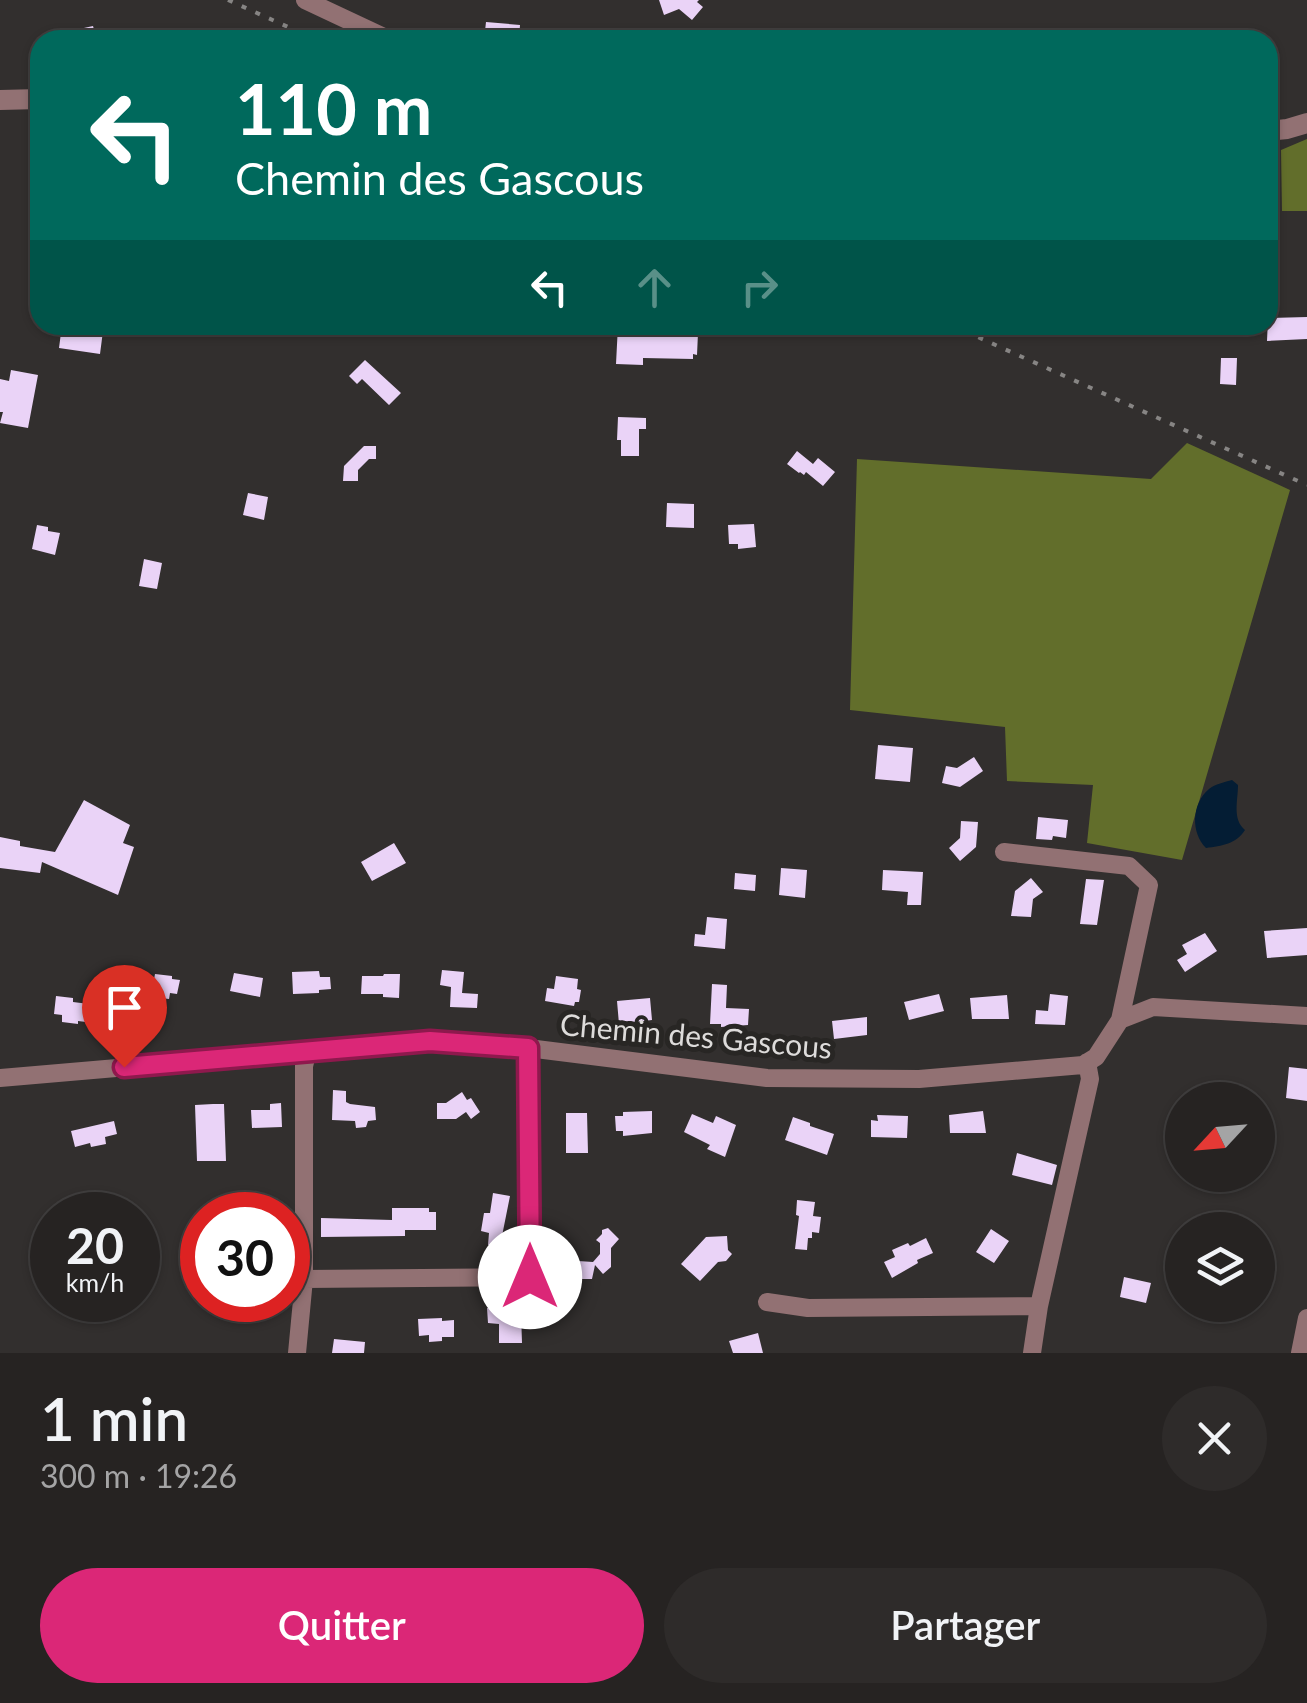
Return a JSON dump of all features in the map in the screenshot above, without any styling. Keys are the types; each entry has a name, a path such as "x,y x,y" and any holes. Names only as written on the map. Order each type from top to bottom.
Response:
{"street":[{"path":"305,0 369,30"},
{"path":"0,100 30,99"},
{"path":"1278,130 1307,123"},
{"path":"1004,852 1129,866 1149,885 1120,1020 1088,1062 1090,1080 1032,1353"},
{"path":"1120,1020 1152,1007 1307,1016"},
{"name":"Chemin des Gascous","path":"0,1078 430,1041 528,1048 767,1078 919,1079 1088,1062"},
{"path":"310,1279 530,1277 528,1048"},
{"path":"304,1192 304,1066 308,1050"},
{"path":"768,1302 808,1308 1039,1306"},
{"path":"1300,1353 1307,1318"},
{"path":"297,1353 300,1322"}],"green space":[{"path":"1307,139 1307,211 1282,211 1281,150"},
{"path":"1187,443 1290,490 1182,860 1087,843 1093,785 1007,781 1005,727 850,710 857,459 1151,479"}],"water":[{"path":"1232,780 1238,785 1237,815 1245,830 1233,841 1206,848 1196,827 1199,802 1211,787"}],"building":[{"path":"659,0 699,0 703,7 692,20 679,9 664,15"},
{"path":"486,22 520,25 520,30 485,30"},
{"path":"1307,317 1307,339 1267,341 1267,335 1278,335 1278,318"},
{"path":"61,335 102,335 100,354 59,348"},
{"path":"617,335 698,335 697,355 693,354 693,359 643,358 643,365 616,364"},
{"path":"1221,358 1237,358 1236,385 1220,384"},
{"path":"365,360 401,393 389,405 362,379 357,384 349,376"},
{"path":"11,370 38,375 28,428 0,423 0,379 9,381"},
{"path":"618,417 646,418 646,429 639,429 639,456 621,456"},
{"path":"364,446 376,446 376,459 369,459 358,470 358,481 343,481 344,466"},
{"path":"797,451 813,464 818,458 835,472 823,486 806,472 799,473 787,464"},
{"path":"248,493 268,497 264,520 243,515"},
{"path":"667,503 694,504 694,528 666,527"},
{"path":"754,524 756,547 738,549 738,544 729,544 728,525"},
{"path":"37,525 60,533 55,555 32,549"},
{"path":"144,559 162,563 157,589 139,586"},
{"path":"878,745 913,748 910,782 875,779"},
{"path":"974,757 983,771 960,787 942,783 946,766 957,768"},
{"path":"84,800 130,825 123,843 134,847 118,895 42,862 40,873 0,868 0,837 20,841 20,846 55,852"},
{"path":"1038,817 1068,820 1066,838 1036,839"},
{"path":"961,821 978,822 976,847 960,861 949,848 960,838"},
{"path":"394,843 406,863 372,881 361,862"},
{"path":"781,868 807,870 805,898 779,895"},
{"path":"883,870 923,872 921,905 907,905 908,892 882,890"},
{"path":"735,873 756,875 755,891 734,889"},
{"path":"1031,878 1043,892 1033,899 1031,917 1011,916 1015,891"},
{"path":"1086,879 1104,880 1097,925 1080,924"},
{"path":"707,917 727,919 725,949 694,946 695,934 705,935"},
{"path":"1307,928 1307,955 1267,958 1264,931"},
{"path":"1205,933 1217,951 1185,972 1177,960 1187,954 1182,945"},
{"path":"442,970 464,972 462,993 478,994 477,1008 450,1007 451,987 440,985"},
{"path":"319,971 320,977 330,977 331,989 293,994 292,972"},
{"path":"234,973 263,978 260,997 230,991"},
{"path":"155,974 180,980 177,994 161,998 160,1004 142,1000 145,989 152,990"},
{"path":"400,974 399,998 361,994 362,976"},
{"path":"556,976 578,979 577,989 581,990 574,1006 545,1001 547,988 554,989"},
{"path":"712,984 727,985 726,1008 749,1009 748,1025 710,1024"},
{"path":"939,994 944,1011 909,1020 904,1002"},
{"path":"1050,994 1068,996 1065,1025 1035,1024 1036,1010 1048,1011"},
{"path":"1007,995 1009,1019 972,1019 970,998"},
{"path":"56,996 89,1004 86,1022 62,1022 62,1015 54,1014"},
{"path":"650,998 652,1020 619,1024 617,1001"},
{"path":"867,1017 867,1035 834,1039 832,1021"},
{"path":"1289,1067 1307,1069 1307,1101 1286,1098"},
{"path":"333,1090 346,1091 346,1102 350,1104 375,1107 376,1120 356,1128 355,1121 332,1120"},
{"path":"462,1092 480,1112 471,1119 466,1112 456,1119 437,1119 437,1103 446,1103"},
{"path":"281,1103 282,1127 252,1128 251,1110 270,1110 270,1104"},
{"path":"224,1104 226,1161 197,1161 195,1105"},
{"path":"652,1111 652,1133 623,1136 623,1131 616,1131 615,1116"},
{"path":"983,1111 986,1133 950,1133 949,1115"},
{"path":"566,1113 587,1113 588,1153 566,1153"},
{"path":"692,1114 713,1123 716,1116 736,1125 725,1157 684,1132"},
{"path":"877,1115 908,1116 907,1138 871,1137 871,1120 878,1121"},
{"path":"793,1117 834,1134 827,1155 785,1140"},
{"path":"114,1121 117,1134 105,1137 106,1144 75,1147 71,1131"},
{"path":"1017,1153 1057,1165 1052,1185 1012,1175"},
{"path":"493,1193 510,1196 500,1246 488,1245 489,1233 481,1231 484,1213 490,1213"},
{"path":"797,1200 815,1202 813,1216 821,1217 819,1233 812,1232 807,1250 795,1249"},
{"path":"392,1208 429,1208 429,1212 436,1212 436,1230 405,1230 405,1236 321,1237 321,1218 392,1220"},
{"path":"608,1228 619,1239 611,1248 611,1267 603,1274 595,1265 592,1279 578,1279 578,1261 593,1262 600,1254 600,1243 596,1240"},
{"path":"991,1229 1009,1241 994,1263 976,1252"},
{"path":"727,1236 732,1254 700,1281 681,1264 706,1237"},
{"path":"926,1238 933,1253 892,1278 884,1262 895,1257 892,1250"},
{"path":"1124,1277 1151,1283 1146,1303 1120,1297"},
{"path":"487,1308 521,1312 522,1343 499,1343 499,1324 488,1323"},
{"path":"418,1319 454,1320 454,1337 429,1342 429,1335 419,1336"},
{"path":"758,1333 763,1353 733,1353 729,1341"},
{"path":"334,1339 365,1342 364,1353 332,1353"}],"railway":[{"path":"228,0 295,30"},
{"path":"973,335 1307,485"}],"route":[{"path":"124,1067 430,1041 528,1048 530,1277"}]}
